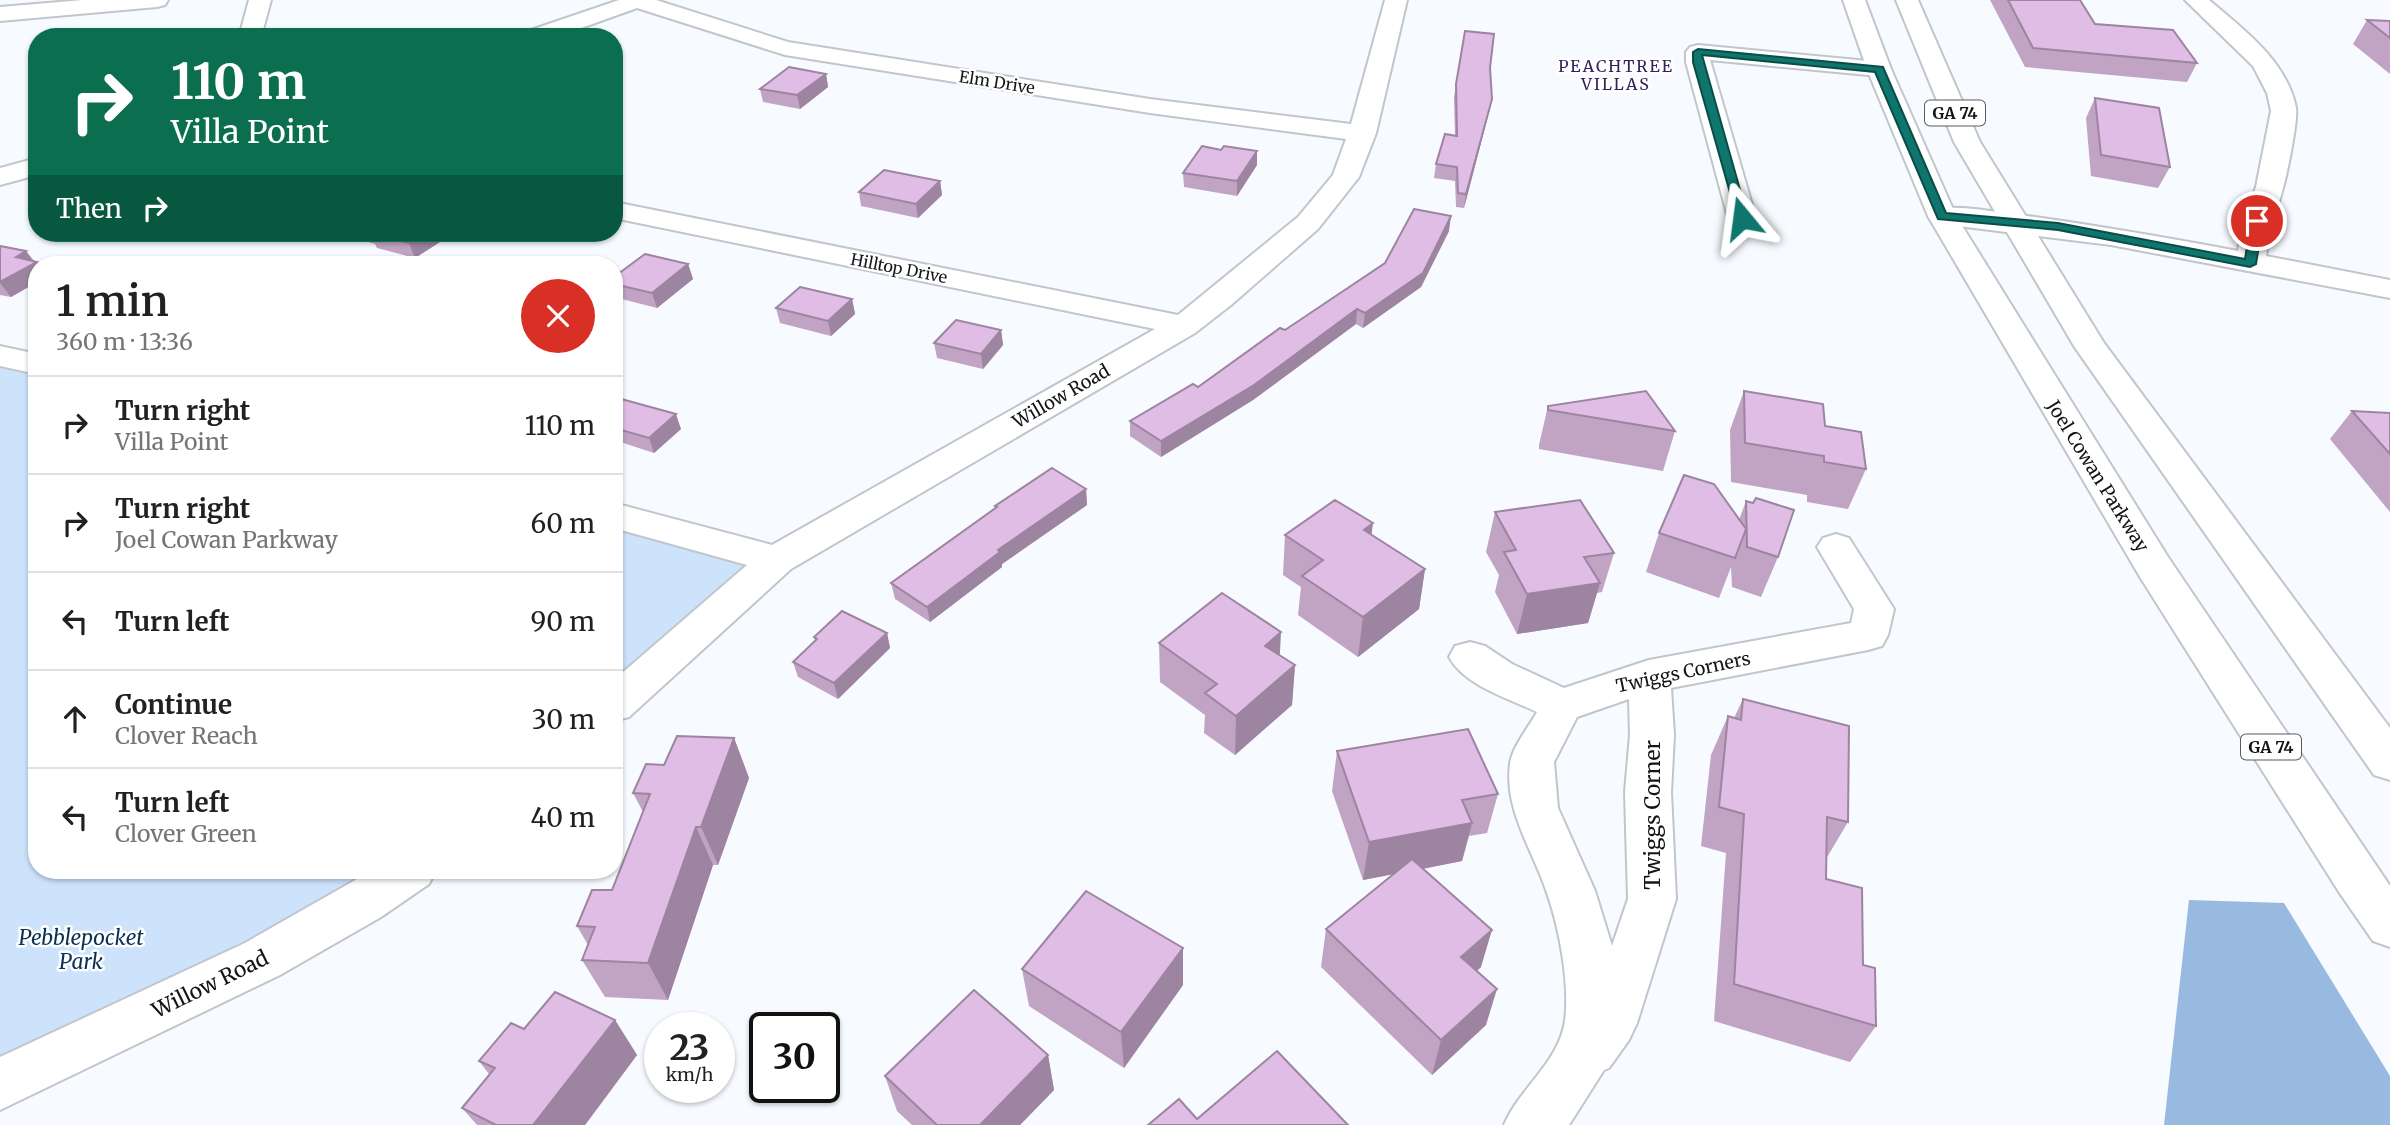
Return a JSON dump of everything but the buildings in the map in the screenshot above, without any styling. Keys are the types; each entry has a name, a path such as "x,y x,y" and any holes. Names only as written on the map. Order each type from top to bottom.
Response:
{"street":[{"path":"0,14 157,0"},
{"path":"252,28 260,0"},
{"name":"Willow Road","path":"623,697 777,560 1184,326 1220,299 1310,221 1346,177 1363,132 1387,27 1396,0"},
{"name":"Joel Cowan Parkway","path":"1854,0 1879,69 1942,216 2154,567 2390,925"},
{"name":"GA 74","path":"1906,0 1967,142 2012,221 2090,346 2390,762"},
{"path":"2196,0 2257,54 2273,74 2283,102 2284,111 2270,187 2257,221 2250,264"},
{"path":"560,28 639,1"},
{"name":"Elm Drive","path":"639,1 785,48 1150,106 1363,132"},
{"path":"1742,218 1698,62 1698,52 1879,69"},
{"path":"0,177 28,169"},
{"name":"Hilltop Drive","path":"623,212 1184,326"},
{"path":"1942,216 2058,227 2390,289"},
{"path":"0,356 28,362"},
{"path":"623,517 777,560"},
{"name":"Twiggs Corners","path":"1562,705 1648,676 1868,635 1874,609 1836,547"},
{"path":"1470,657 1497,675 1562,705 1532,762 1535,808 1571,891 1588,951 1591,1020 1580,1063 1545,1112 1532,1125"},
{"name":"Twiggs Corner","path":"1580,1063 1611,1023 1652,899 1648,792 1652,735 1648,676"},
{"name":"Willow Road","path":"0,1084 273,954 398,879"}],"green space":[{"name":"Pebblepocket Park","path":"0,356 28,362 28,879 388,879 0,1082"},
{"path":"623,517 777,560 623,697"}],"shaded area":[{"path":"2189,900 2284,903 2390,1076 2390,1125 2164,1125"}],"district":[{"name":"PEACHTREE VILLAS","path":"1616,75"}],"route":[{"path":"1742,218 1698,62 1698,52 1879,69 1942,216 2058,227 2250,264 2257,221"}]}
